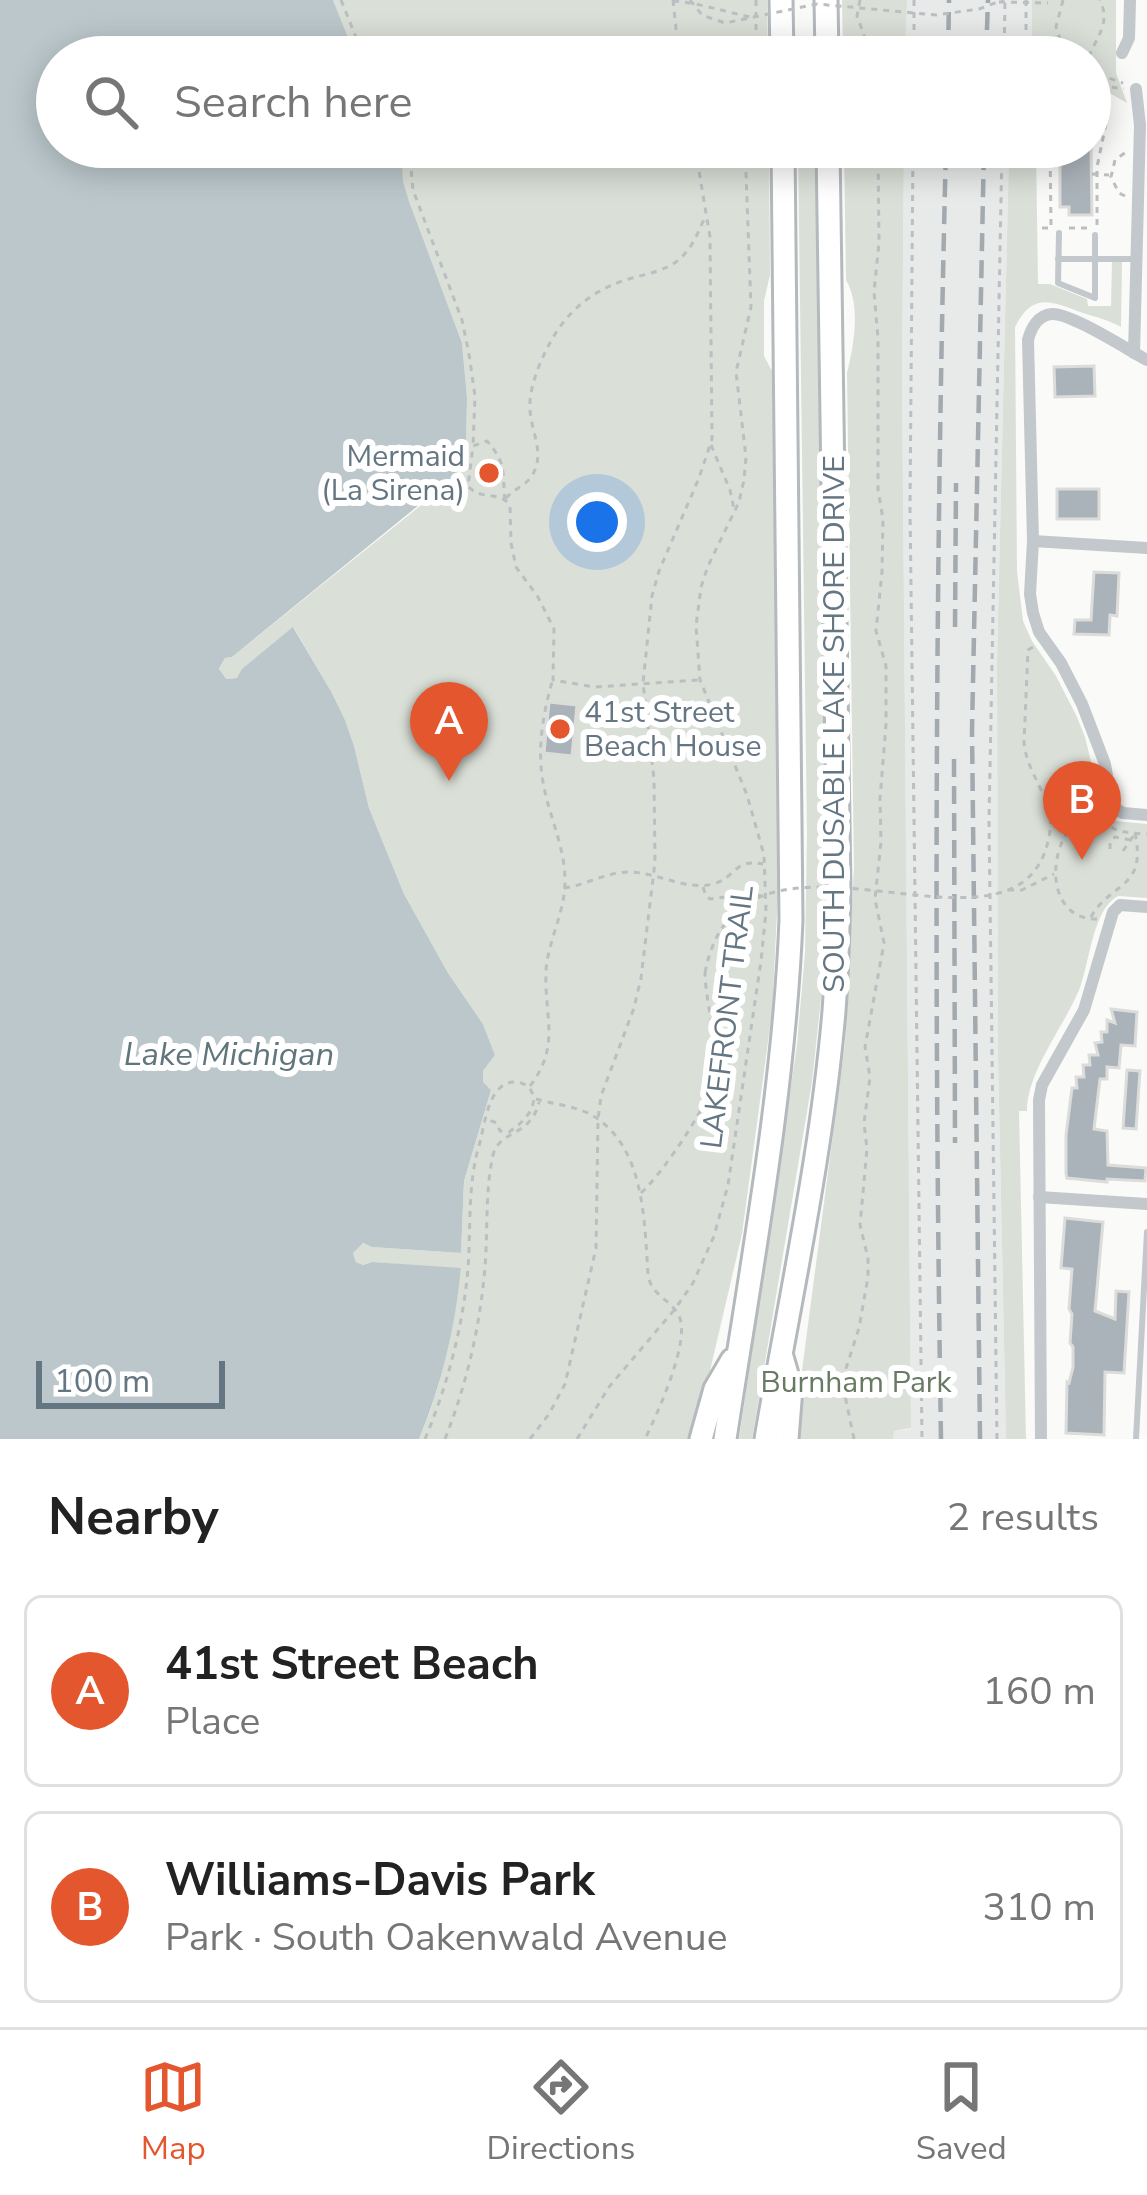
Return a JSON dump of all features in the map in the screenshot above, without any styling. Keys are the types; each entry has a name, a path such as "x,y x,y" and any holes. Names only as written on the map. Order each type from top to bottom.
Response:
{"highway":[{"path":"781,0 782,36"},
{"path":"826,0 827,36"},
{"name":"SOUTH DUSABLE LAKE SHORE DRIVE","path":"725,1439 782,1043 791,920 783,168"},
{"name":"SOUTH DUSABLE LAKE SHORE DRIVE","path":"766,1439 818,1134 837,952 828,168"},
{"path":"701,1439 715,1389 738,1350"},
{"path":"781,1352 791,1388 787,1439"}],"street":[{"path":"1122,53 1129,38 1130,0"},
{"path":"1136,91 1140,357"},
{"path":"1140,357 1064,316 1047,314 1030,330 1030,594 1039,632 1082,704 1105,764 1111,800 1123,813 1147,814"},
{"path":"1033,541 1147,548"},
{"path":"1041,1439 1042,1084 1084,1010 1113,912 1120,905 1147,907"},
{"path":"1039,1197 1147,1204"}],"lane":[{"path":"1055,230 1058,283 1095,298 1096,231"},
{"path":"1058,259 1136,259"},
{"path":"1136,1439 1142,1407 1147,1232"}],"path":[{"path":"340,0 355,36"},
{"path":"677,36 673,0 751,17"},
{"path":"691,0 702,15 715,22 738,22 818,4 936,15 1002,1 1061,2 1059,36"},
{"path":"756,0 756,36"},
{"path":"860,0 857,16 864,36"},
{"path":"914,0 914,36"},
{"path":"1026,0 1027,36"},
{"path":"1100,0 1106,15 1100,36"},
{"path":"1002,1 1003,36"},
{"path":"1127,197 1119,193 1111,175 1115,160 1128,151"},
{"path":"411,168 413,190 462,320 469,354 475,396 468,486 506,500"},
{"path":"530,1439 565,1384 596,1248 598,1119 604,1083 634,1008 654,877 654,779 643,683 652,596 710,443 711,257 698,168"},
{"name":"LAKEFRONT TRAIL","path":"577,1439 609,1387 675,1309 704,1260 728,1186 761,961 765,864 747,795 700,680 696,626 708,566 745,481 736,372 752,308 746,168"},
{"path":"854,1439 842,1381 859,1328 868,1277 860,1225 870,1077 866,1047 884,943 875,899 886,724 886,666 876,632 883,519 878,490 874,292 878,168"},
{"path":"913,168 910,509 922,1439"},
{"path":"997,1439 989,820 1001,168"},
{"path":"1050,168 1055,230"},
{"path":"1096,168 1096,231"},
{"path":"1094,175 1111,175"},
{"path":"1050,178 1060,178"},
{"path":"506,500 536,471 538,448 529,403 556,332 594,292 679,260 691,248 706,214"},
{"path":"1042,228 1110,228"},
{"path":"473,446 487,441 501,457 516,567 554,629 553,680 540,751 542,781 563,851 564,888 545,976 548,1050 529,1088"},
{"path":"710,443 730,490 734,513"},
{"path":"1008,890 1039,864 1047,850 1051,822 1024,743 1028,650"},
{"path":"553,680 595,687 700,680"},
{"path":"1099,919 1079,918 1067,908 1055,873 1070,827 1080,815 1102,807"},
{"path":"1094,808 1102,822 1120,833 1147,834"},
{"path":"1123,851 1135,833"},
{"path":"1090,919 1104,899 1124,889 1139,871 1141,853 1135,833"},
{"path":"1110,849 1114,837 1130,840"},
{"path":"564,888 618,872 703,885 719,883 748,861 765,864"},
{"path":"640,1193 695,1118 716,1077 705,973 712,945 735,913 763,896 796,887 832,885 951,898 1022,890 1055,873"},
{"path":"703,885 710,899 763,896"},
{"path":"424,1439 445,1384 459,1326 467,1279 472,1169 499,1088 518,1081 537,1100 534,1118 514,1135 502,1138 494,1150 479,1320 445,1439"},
{"path":"537,1100 598,1119 634,1169 646,1230 648,1277 660,1298 675,1309 682,1333 645,1439"},
{"path":"486,1119 509,1132 530,1116 537,1100"}],"shaded area":[{"path":"907,0 1032,0 1032,36 906,36"},
{"path":"904,168 1009,168 997,661 1006,1439 893,1439 893,1431 911,1429"}],"green space":[{"path":"333,0 767,0 768,36 348,36"},
{"path":"842,0 907,0 906,36 843,36"},
{"path":"1032,0 1116,0 1116,73 1127,103 1111,94 1111,36 1032,36"},
{"name":"Burnham Park","path":"403,168 769,168 770,275 764,301 764,356 772,371 779,874 772,1012 742,1234 694,1439 419,1439 446,1356 461,1269 363,1265 353,1253 362,1243 461,1253 464,1181 491,1090 483,1083 483,1071 495,1055 483,1024 404,894 369,808 345,720 294,628 237,678 226,679 219,670 225,658 455,478 465,462 467,397 462,343 403,181"},
{"path":"798,168 816,168 826,871 822,989 812,1082 752,1439 739,1439 797,1045 805,953"},
{"name":"Burnham Park","path":"844,168 904,168 911,1428 894,1431 893,1439 793,1439 845,1043 854,868 847,373 855,313 846,280"},
{"path":"1009,168 1036,168 1038,284 1087,299 1088,306 1111,306 1112,261 1122,261 1121,327 1044,302 1029,308 1015,327 1017,571 1023,621 1076,715 1102,807 1115,821 1147,824 1147,898 1118,896 1102,913 1079,990 1039,1066 1027,1111 1019,1111 1026,1439 1006,1439 997,661"}],"water":[{"name":"Lake Michigan","path":"0,0 333,0 348,36 36,36 36,168 403,168 409,201 462,343 467,397 462,470 225,658 219,669 226,679 237,678 293,627 345,720 369,808 404,894 483,1024 495,1055 483,1071 483,1082 491,1090 464,1181 461,1253 363,1243 353,1253 363,1265 461,1268 446,1355 419,1439 0,1439"}],"building":[{"path":"1060,168 1091,168 1092,215 1069,215 1069,207 1060,207"},
{"path":"1094,366 1095,396 1055,397 1054,367"},
{"path":"1057,489 1099,489 1099,519 1057,519"},
{"path":"1094,572 1119,573 1117,616 1110,615 1109,635 1074,634 1075,620 1091,620"},
{"name":"41st Street Beach House","path":"549,702 577,705 572,756 544,753"},
{"path":"1111,1009 1137,1012 1135,1046 1121,1045 1119,1068 1107,1067 1107,1079 1100,1079 1094,1129 1107,1131 1108,1165 1146,1168 1145,1181 1107,1182 1067,1178 1066,1174 1072,1088 1077,1088 1076,1077 1084,1077 1083,1065 1090,1065 1089,1055 1098,1055 1095,1043 1102,1042 1107,1020 1115,1023"},
{"path":"1127,1070 1140,1071 1136,1129 1123,1128"},
{"path":"1065,1218 1103,1222 1095,1311 1115,1319 1116,1291 1129,1292 1124,1373 1105,1372 1104,1435 1066,1433 1073,1347 1072,1269 1061,1268"}],"railway":[{"path":"948,36 949,0"},
{"path":"987,36 988,0"},
{"path":"941,1439 937,793 946,168"},
{"path":"980,1439 972,731 984,168"},
{"path":"955,627 956,483"},
{"path":"954,759 955,1143"}],"place":[{"name":"Mermaid (La Sirena)","path":"489,473"},
{"name":"41st Street Beach House","path":"560,729"},
{"name":"41st Street Beach","path":"449,781"},
{"name":"Williams-Davis Park","path":"1082,860"}]}
